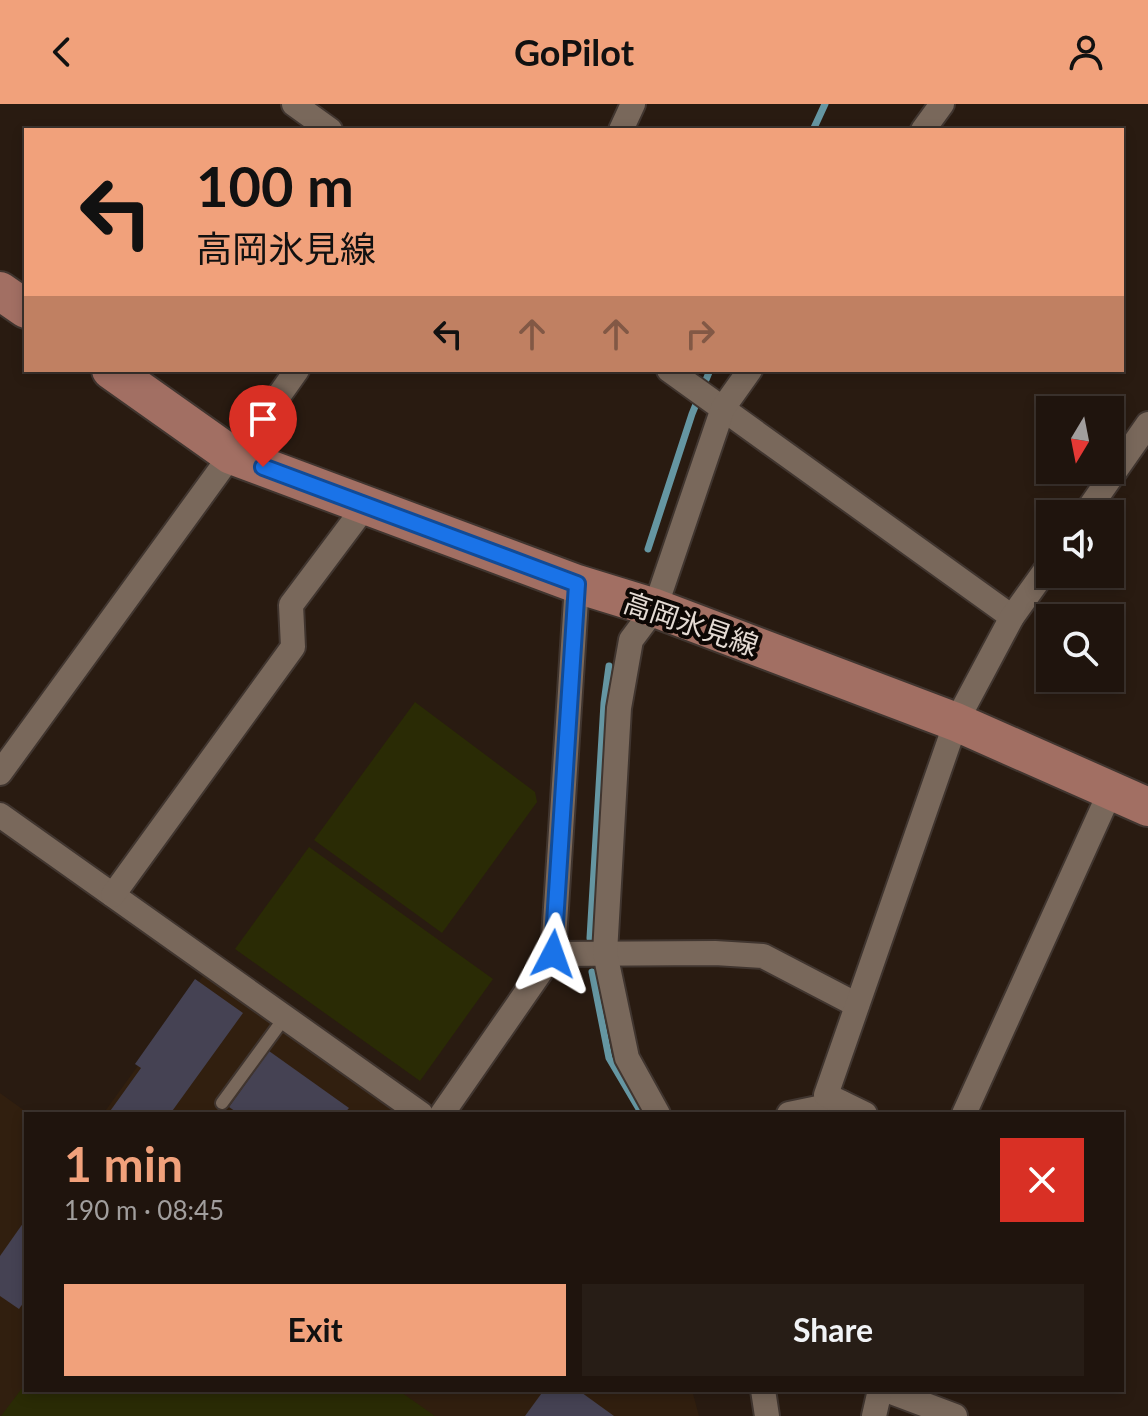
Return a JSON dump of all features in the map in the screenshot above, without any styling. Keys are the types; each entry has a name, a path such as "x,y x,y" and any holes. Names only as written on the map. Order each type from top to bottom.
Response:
{"main road":[{"path":"0,291 24,308"},
{"name":"高岡氷見線","path":"114,372 231,455 577,584 655,608 956,722 1148,807"}],"street":[{"path":"294,104 327,128"},
{"path":"622,128 633,104"},
{"path":"924,128 942,104"},
{"path":"0,773 231,455 256,428 296,372"},
{"path":"657,1112 627,1058 605,953 619,708 631,640 655,608 716,403 748,372"},
{"path":"678,376 1012,617"},
{"path":"1095,500 1148,424"},
{"path":"113,895 293,647 291,605 366,505"},
{"path":"443,1112 553,954 577,584"},
{"path":"861,1112 826,1095 956,722 1012,617 1036,584"},
{"path":"965,1112 1111,790"},
{"path":"0,815 418,1112"},
{"path":"553,954 715,953 763,956 857,1005"},
{"path":"799,1112 842,1103"},
{"path":"763,1392 767,1416"},
{"path":"874,1416 882,1392"},
{"path":"889,1392 955,1416"}],"lane":[{"path":"222,1103 285,1017"}],"shaded area":[{"path":"415,702 535,792 537,802 442,933 314,840"},
{"path":"309,847 493,979 420,1081 235,949"},
{"path":"205,973 397,1112 104,1112"},
{"path":"0,1093 26,1112 24,1392 693,1392 699,1416 0,1416"},
{"path":"24,1386 24,1392 401,1392 435,1416 1,1416"}],"building":[{"path":"195,979 243,1013 171,1112 109,1112 141,1068 135,1064"},
{"path":"269,1051 349,1108 346,1112 236,1112 229,1107"},
{"path":"24,1222 24,1302 19,1309 0,1296 0,1256"},
{"path":"543,1392 581,1392 614,1416 525,1416"}],"waterway":[{"path":"814,128 825,104"},
{"path":"648,549 692,414 709,372"},
{"path":"590,938 604,703 609,666"},
{"path":"592,972 609,1058 641,1112"}],"route":[{"path":"263,467 577,584 553,954"}]}
